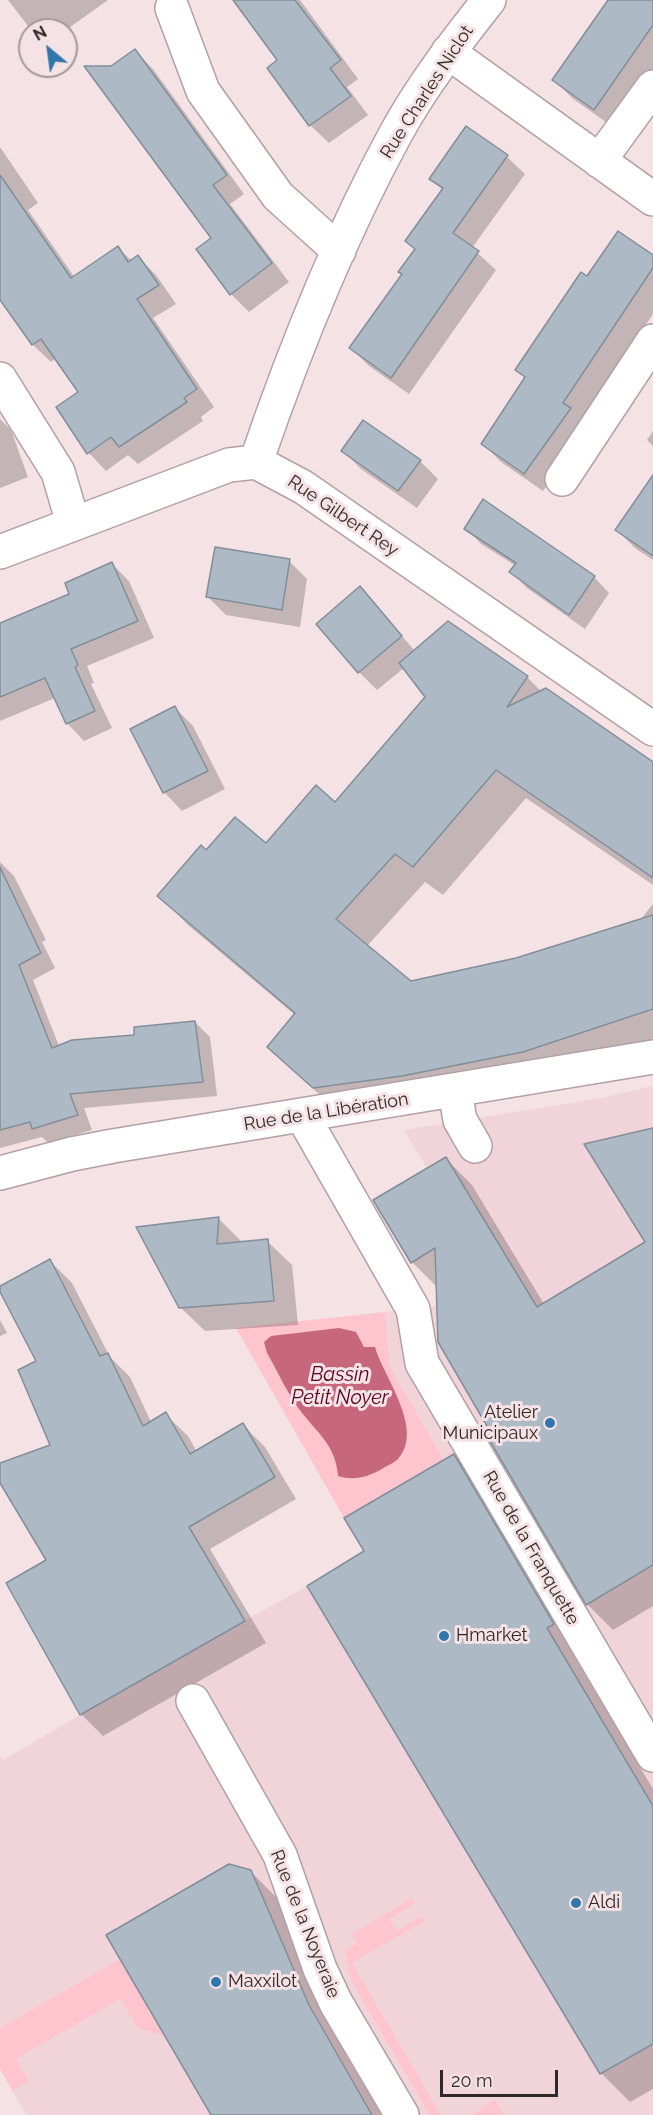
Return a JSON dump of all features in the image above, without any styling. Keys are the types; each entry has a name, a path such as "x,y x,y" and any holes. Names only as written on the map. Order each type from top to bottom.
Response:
{"street":[{"name":"Rue Charles Niclot","path":"256,462 339,251 396,134 448,52 489,0"},
{"path":"172,8 203,91 278,196 339,251"},
{"path":"448,52 653,199"},
{"path":"599,161 653,87"},
{"path":"561,479 653,342"},
{"path":"0,379 58,472 73,523"},
{"path":"0,552 229,465 256,462"},
{"name":"Rue Gilbert Rey","path":"256,462 303,487 653,729"},
{"name":"Rue de la Libération","path":"0,1173 72,1154 653,1058"},
{"path":"455,1091 460,1120 474,1146"},
{"name":"Rue de la Franquette","path":"302,1115 413,1309 422,1363 653,1755"},
{"name":"Rue de la Noyeraie","path":"193,1701 280,1856 320,1969 336,2003 402,2115"}],"shaded area":[{"path":"653,1086 653,2115 26,2115 0,2069 0,1756 3,1760 80,1715 6,1583 46,1560 0,1483 0,1463 228,1630 307,1586 364,1552 344,1518 444,1460 390,1367 385,1312 436,1306 492,1276 404,1130 602,1098"},
{"path":"385,1312 390,1367 444,1460 344,1518 236,1328"},
{"path":"412,1898 415,1903 390,1919 397,1931 422,1916 425,1921 352,1963 441,2115 430,2115 357,1991 348,1971 345,1950 357,1943 352,1934"},
{"path":"120,1959 165,2036 138,2028 120,1999 16,2059 29,2081 13,2091 0,2069 0,2028"},
{"path":"495,2100 504,2115 471,2115"}],"water":[{"name":"Bassin Petit Noyer","path":"339,1328 356,1332 364,1347 375,1347 400,1403 407,1433 405,1447 398,1459 371,1474 355,1478 338,1476 337,1466 330,1449 292,1399 267,1353 264,1342 271,1336"}],"building":[{"path":"233,0 295,0 341,60 330,68 351,96 309,126 267,68 277,60"},
{"path":"608,0 653,0 653,25 594,110 552,80"},
{"path":"135,49 227,175 213,185 272,263 230,295 196,249 211,238 84,66 111,66"},
{"path":"466,126 508,155 453,233 479,251 391,378 349,348 402,274 398,272 415,249 405,241 443,188 429,179"},
{"path":"0,175 71,278 118,246 128,262 138,255 159,285 137,299 197,389 184,398 187,402 119,447 111,437 87,454 56,407 78,392 41,339 32,345 0,300"},
{"path":"618,231 653,255 653,268 563,403 571,408 524,474 481,444 525,377 515,370 581,272 587,276"},
{"path":"363,420 421,460 398,491 341,451"},
{"path":"653,475 653,556 615,530"},
{"path":"483,499 595,576 569,615 509,572 516,563 464,529"},
{"path":"215,547 290,559 282,610 206,597"},
{"path":"112,562 138,621 71,649 78,665 75,667 95,711 66,724 45,678 0,697 0,623 69,594 65,583"},
{"path":"360,586 402,636 358,673 316,624"},
{"path":"448,621 528,676 507,707 546,688 653,762 653,878 496,770 413,867 395,854 336,919 411,981 516,958 653,915 653,1009 523,1052 402,1076 313,1088 267,1047 295,1013 157,896 201,845 206,850 235,817 266,843 316,785 335,802 425,697 399,663"},
{"path":"175,706 208,771 163,793 130,729"},
{"path":"0,867 41,953 19,965 52,1048 72,1040 134,1035 134,1027 195,1021 203,1082 70,1094 78,1115 32,1129 30,1122 0,1130"},
{"path":"653,1128 653,1565 586,1605 487,1436 491,1433 438,1342 435,1248 411,1263 373,1200 446,1157 537,1307 645,1242 584,1144"},
{"path":"219,1217 217,1244 268,1239 274,1301 179,1308 136,1227"},
{"path":"50,1259 100,1356 108,1353 143,1426 166,1412 190,1454 243,1423 275,1477 189,1527 245,1621 80,1715 6,1583 46,1560 0,1483 0,1463 50,1445 18,1370 36,1361 0,1292 0,1286"},
{"path":"454,1454 554,1624 547,1628 653,1806 653,2044 600,2074 307,1586 364,1551 344,1518"},
{"name":"Maxxilot","path":"229,1864 251,1870 309,2005 372,2115 211,2115 106,1935"}],"place":[{"name":"Atelier Municipaux","path":"550,1423"},
{"name":"Hmarket","path":"444,1636"},
{"name":"Aldi","path":"576,1903"},
{"name":"Maxxilot","path":"216,1982"}]}
